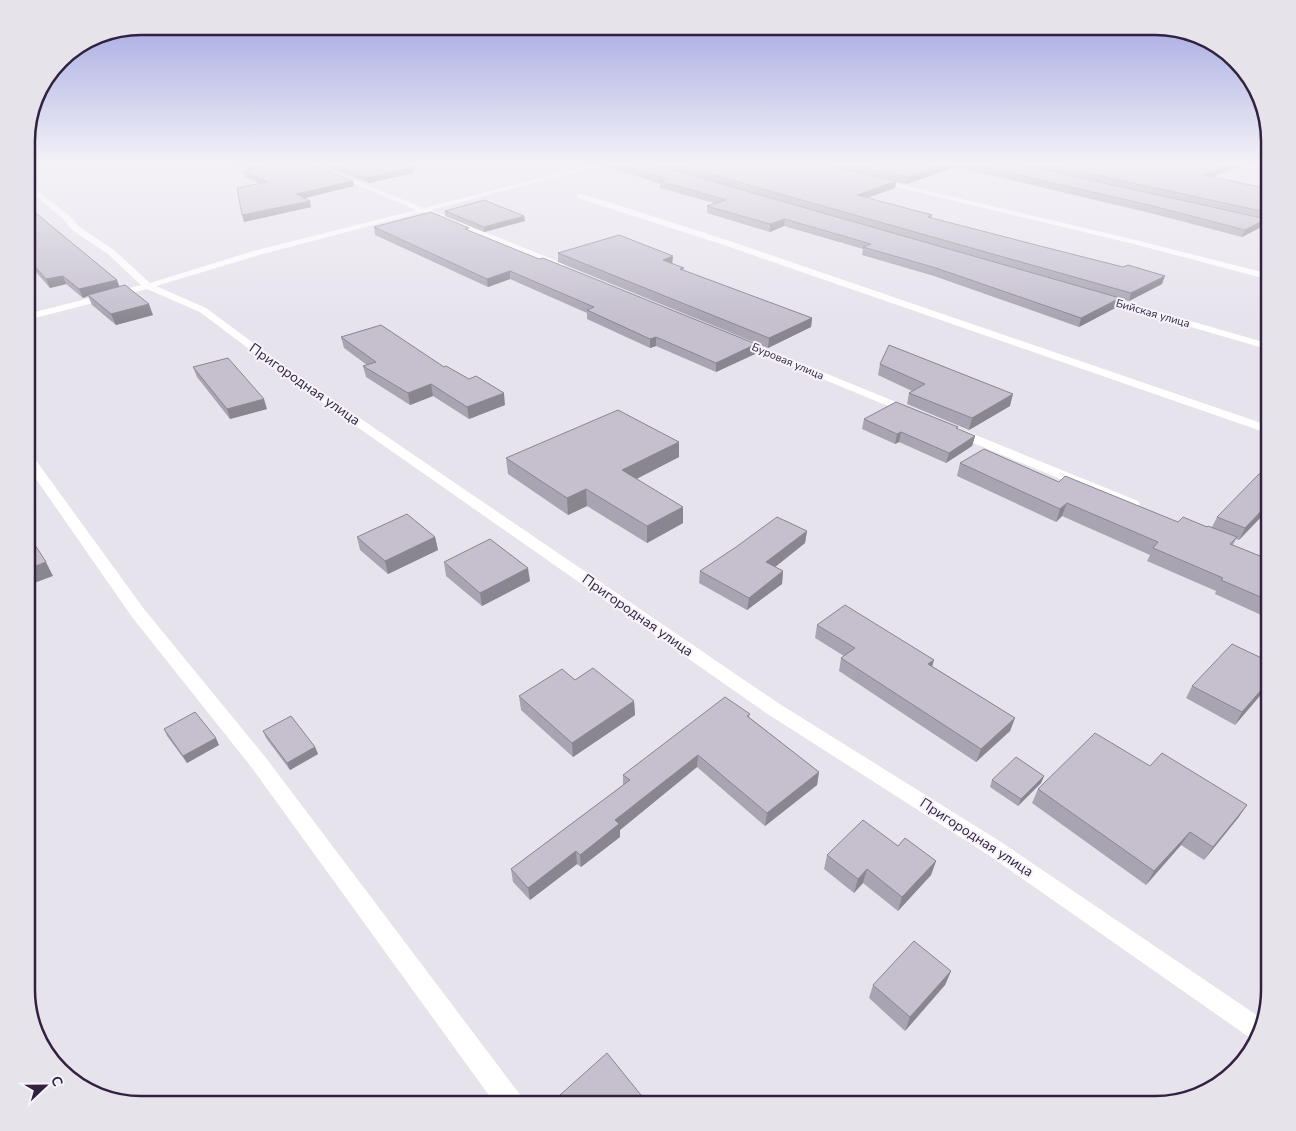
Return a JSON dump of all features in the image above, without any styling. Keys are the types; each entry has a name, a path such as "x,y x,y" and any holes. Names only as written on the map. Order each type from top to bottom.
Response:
{"street":[{"name":"Пригородная улица","path":"63,215 76,228 111,252 148,286 202,310 294,378 772,708 994,848 1254,1027"},
{"path":"35,315 148,286 256,253 405,215"},
{"path":"436,215 571,271"},
{"path":"639,215 724,242 1261,427"},
{"path":"1020,215 1136,242 1261,275"},
{"path":"1234,217 1261,222"},
{"name":"Бийская улица","path":"1089,294 1261,344"},
{"name":"Буровая улица","path":"727,336 920,416"},
{"path":"948,427 1141,507"},
{"path":"35,470 138,613 259,763 505,1096"}],"building":[{"path":"35,215 38,215 117,280 79,289 63,276 46,279 35,267"},
{"path":"420,215 438,215 469,228 465,229 539,259 543,258 756,344 716,363 656,337 650,339 587,310 594,307 510,271 487,279 374,227"},
{"path":"454,215 524,216 484,227"},
{"path":"738,215 829,215 1120,298 1081,318 936,268 863,247 871,244 785,219 770,224"},
{"path":"854,215 931,215 928,217 1123,267 1128,265 1165,276 1131,293"},
{"path":"1187,215 1247,215 1261,218 1261,222 1245,230"},
{"path":"619,235 673,256 663,260 684,268 680,269 812,318 769,338 558,253"},
{"path":"125,285 149,304 111,314 88,295"},
{"path":"381,325 444,367 446,366 469,379 476,376 504,393 467,407 431,384 408,393 363,366 376,362 341,337"},
{"path":"889,345 1013,394 972,418 909,393 925,384 880,364"},
{"path":"228,358 264,399 227,409 193,367"},
{"path":"896,402 958,427 956,428 975,436 949,453 901,432 897,434 864,419"},
{"path":"618,410 679,442 622,470 683,507 647,526 586,489 567,498 506,458"},
{"path":"984,449 1059,482 1065,476 1178,522 1183,517 1237,537 1230,544 1261,556 1261,597 1221,580 1223,578 1153,548 1158,542 1067,503 1060,509 960,463"},
{"path":"1259,474 1261,475 1261,511 1245,528 1217,517"},
{"path":"407,514 435,537 385,561 357,537"},
{"path":"777,517 807,531 766,562 783,571 749,598 700,571 736,547"},
{"path":"490,539 528,568 480,593 444,562"},
{"path":"35,545 46,562 35,566"},
{"path":"845,605 934,660 928,664 1015,718 981,749 841,658 855,648 817,625"},
{"path":"1232,644 1261,658 1261,690 1242,712 1192,686"},
{"path":"593,668 634,701 572,743 519,696 562,669 575,680"},
{"path":"725,697 750,714 747,716 819,772 767,813 698,755 615,820 619,824 580,855 576,851 528,888 511,869 630,780 623,775"},
{"path":"195,712 216,738 183,756 164,729"},
{"path":"291,716 315,747 287,763 263,731"},
{"path":"1095,733 1150,766 1162,753 1247,805 1213,847 1190,832 1154,871 1038,789"},
{"path":"1016,757 1044,776 1021,799 992,780"},
{"path":"863,820 898,846 905,838 936,861 902,897 867,869 858,879 827,855"},
{"path":"914,941 951,971 910,1017 873,985"},
{"path":"607,1053 642,1096 561,1096"}]}
